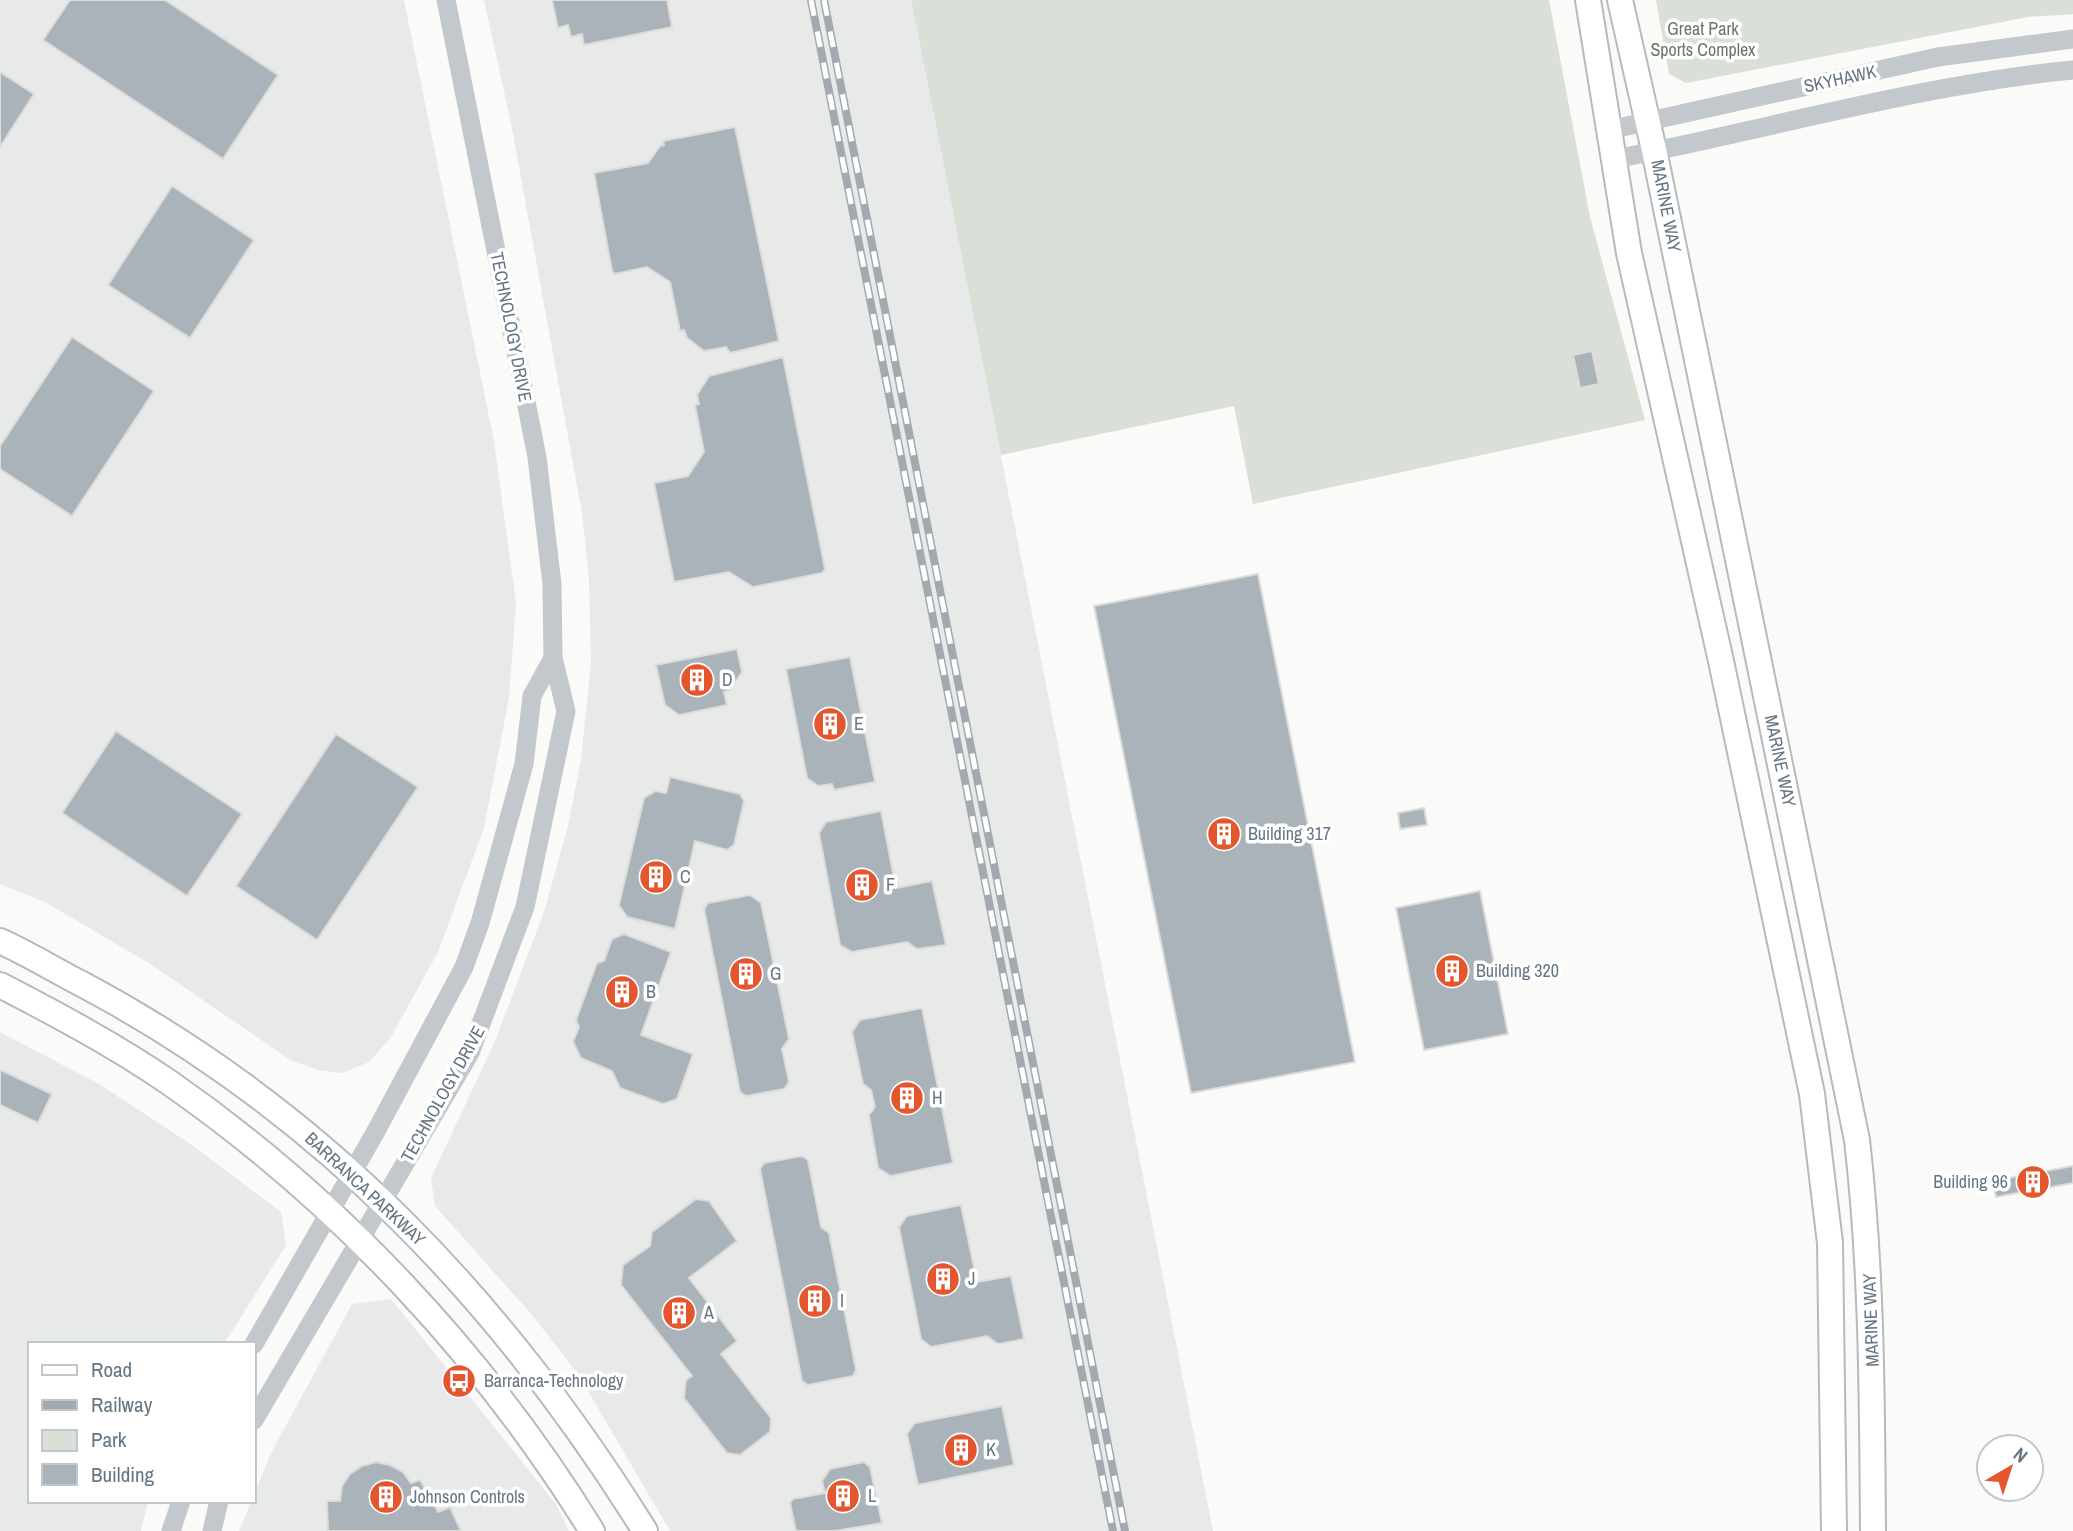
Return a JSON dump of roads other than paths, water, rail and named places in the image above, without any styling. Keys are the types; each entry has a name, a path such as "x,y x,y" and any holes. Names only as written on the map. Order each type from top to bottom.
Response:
{"main road":[{"path":"1588,0 1629,253 1724,675 1812,1094 1830,1243 1834,1531"},
{"name":"MARINE WAY","path":"1620,0 1654,150 1857,1140 1868,1234 1872,1329 1873,1531"},
{"name":"BARRANCA PARKWAY","path":"0,941 163,1028 231,1074 383,1202 466,1286 514,1343 567,1411 645,1531"},
{"path":"0,985 82,1028 169,1083 254,1146 329,1212 426,1309 481,1375 562,1482 592,1531"}],"street":[{"name":"TECHNOLOGY DRIVE","path":"256,1417 470,1053 525,907 566,711 553,657 552,584 537,457 446,0"},
{"name":"SKYHAWK","path":"1609,130 1938,57 2073,39"},
{"name":"SKYHAWK","path":"1614,159 1951,88 2073,70"},
{"name":"TECHNOLOGY DRIVE","path":"255,1342 352,1174 464,967 480,923 524,764 532,696 553,657"},
{"path":"171,1531 180,1503"},
{"path":"212,1531 219,1503"}],"railway":[{"path":"811,0 1113,1531"},
{"path":"824,0 1125,1531"}],"place":[{"name":"D","path":"697,680"},
{"name":"E","path":"830,724"},
{"name":"Building 317","path":"1224,834"},
{"name":"C","path":"656,877"},
{"name":"F","path":"862,885"},
{"name":"Building 320","path":"1452,971"},
{"name":"G","path":"746,974"},
{"name":"B","path":"622,992"},
{"name":"H","path":"907,1098"},
{"name":"Building 96","path":"2033,1182"},
{"name":"J","path":"943,1279"},
{"name":"I","path":"815,1301"},
{"name":"A","path":"679,1313"},
{"name":"Barranca-Technology","path":"459,1381"},
{"name":"K","path":"961,1450"},
{"name":"L","path":"843,1496"},
{"name":"Johnson Controls","path":"386,1497"}],"park label":[{"name":"Great Park Sports Complex","path":"1703,39"}]}
